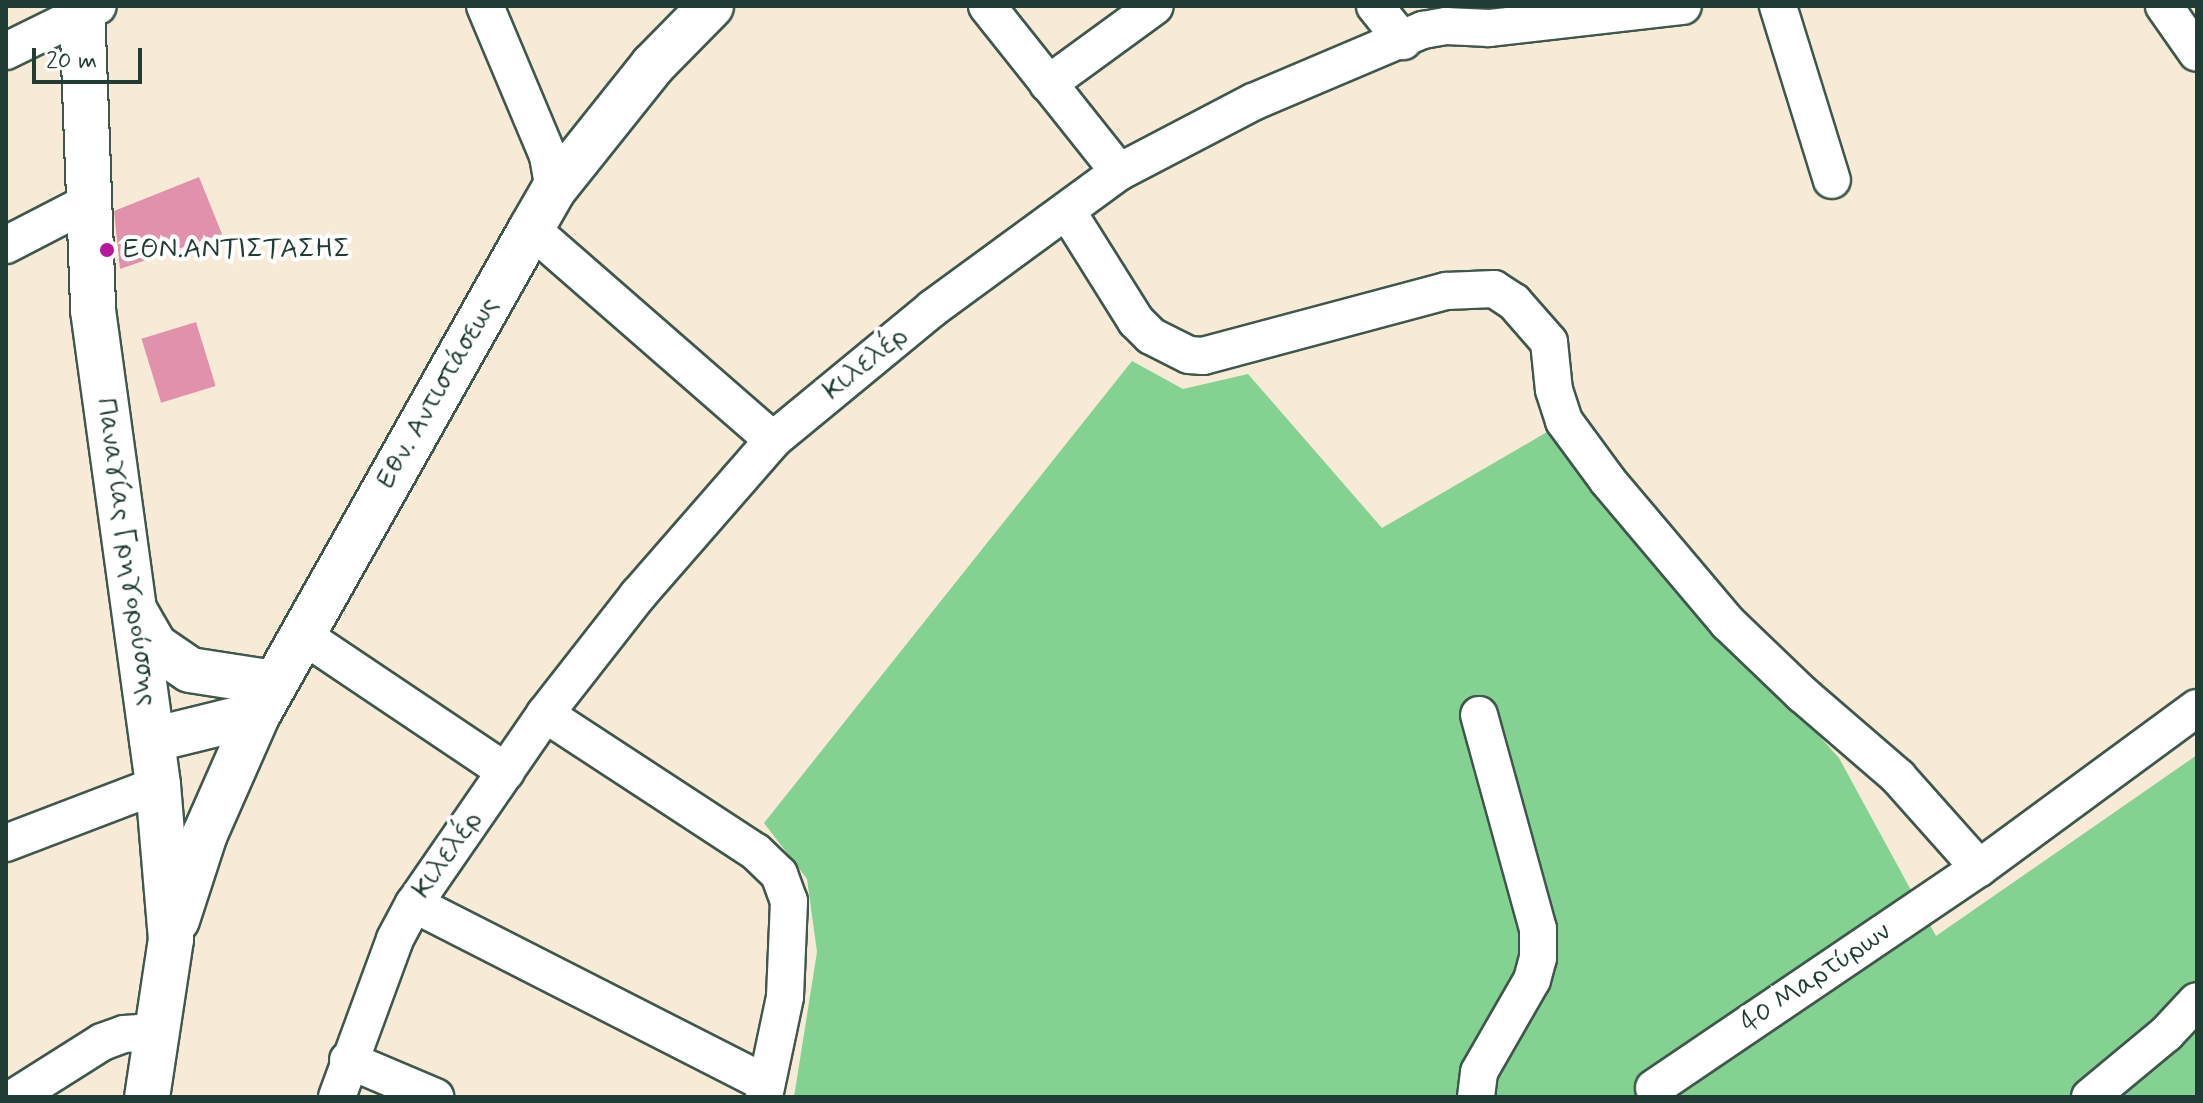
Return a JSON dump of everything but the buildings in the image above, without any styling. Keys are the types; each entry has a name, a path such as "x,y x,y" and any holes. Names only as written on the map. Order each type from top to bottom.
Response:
{"street":[{"path":"485,6 548,156 554,189"},
{"name":"Εθν. Αντιστάσεως","path":"171,939 205,834 266,698 554,189 653,65 711,6"},
{"path":"987,6 1119,172"},
{"path":"1048,84 1155,6"},
{"path":"1375,6 1403,41"},
{"name":"Κιλελέρ","path":"337,1097 348,1060 395,939 414,904 545,714 638,595 773,440 933,308 1119,172 1253,102 1423,30 1446,26 1489,28 1683,6"},
{"path":"1778,6 1832,180"},
{"path":"2164,6 2197,53"},
{"path":"6,51 88,8"},
{"name":"Παναγίας Γρηγορούσσης","path":"88,8 93,310 158,785 171,939 147,1097"},
{"path":"6,245 89,202"},
{"path":"1067,211 1136,321 1151,336 1189,355 1203,356 1446,291 1494,289 1514,302 1549,342 1554,390 1564,421 1608,481 1728,623 1802,694 1898,777 1979,868"},
{"path":"531,229 773,440"},
{"path":"134,609 155,646 190,670 266,698"},
{"path":"301,634 506,772"},
{"path":"152,740 266,698"},
{"path":"414,904 764,1090 785,997 789,901 779,874 756,852 545,714"},
{"path":"1476,1097 1479,1072 1532,980 1538,958 1538,929 1479,715"},
{"name":"40 Μαρτύρων","path":"1654,1088 1979,868 2194,717"},
{"path":"6,843 158,785"},
{"path":"2090,1097 2166,1034 2197,1001"},
{"path":"15,1097 102,1042 124,1034 140,1033 155,1039"},
{"path":"348,1060 435,1097"}],"green space":[{"path":"1132,361 1183,389 1248,374 1382,528 1547,432 1839,758 1936,936 2197,755 2197,1097 794,1097 817,952 807,879 764,823"}],"place":[{"name":"ΕΘΝ.ΑΝΤΙΣΤΑΣΗΣ","path":"107,250"}]}
